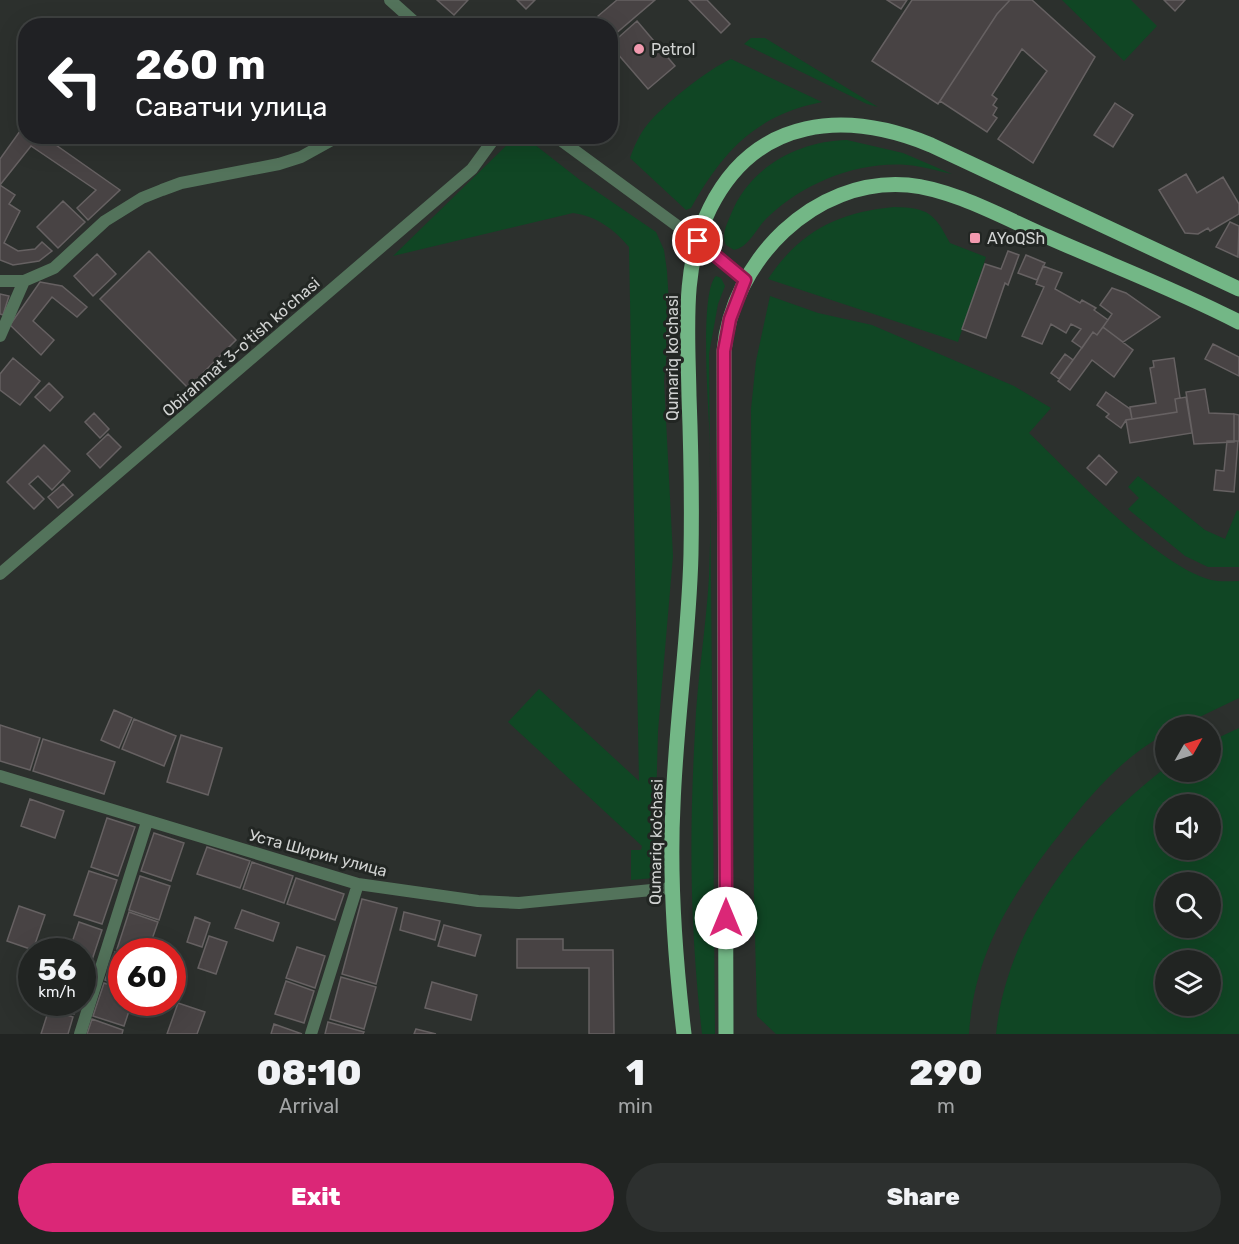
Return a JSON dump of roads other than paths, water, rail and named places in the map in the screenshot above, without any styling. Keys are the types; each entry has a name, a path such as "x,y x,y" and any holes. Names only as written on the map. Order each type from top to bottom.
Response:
{"main road":[{"name":"Qumariq ko'chasi","path":"684,1034 672,888 673,792 689,618 691,556 688,305 698,241 711,206 725,184 763,147 787,134 813,126 853,125 892,132 931,146 1239,290"},
{"path":"726,1034 724,351 730,319 745,280 770,244 815,208 860,189 889,184 908,185 944,193 1239,322"}],"street":[{"path":"390,0 410,18"},
{"path":"0,281 24,281 54,268 105,221 142,198 181,183 301,157 325,144"},
{"name":"Obirahmat 3-o'tish ko'chasi","path":"0,574 472,169 490,144"},
{"path":"566,144 698,241 745,280"},
{"path":"0,336 9,310 24,281"},
{"name":"Уста Ширин улица","path":"0,776 358,884 466,900 519,903 672,888"},
{"path":"80,1034 147,822"},
{"path":"311,1034 358,884"}],"place":[{"name":"Petrol","path":"639,49"},
{"name":"AYoQSh","path":"975,238"}]}
